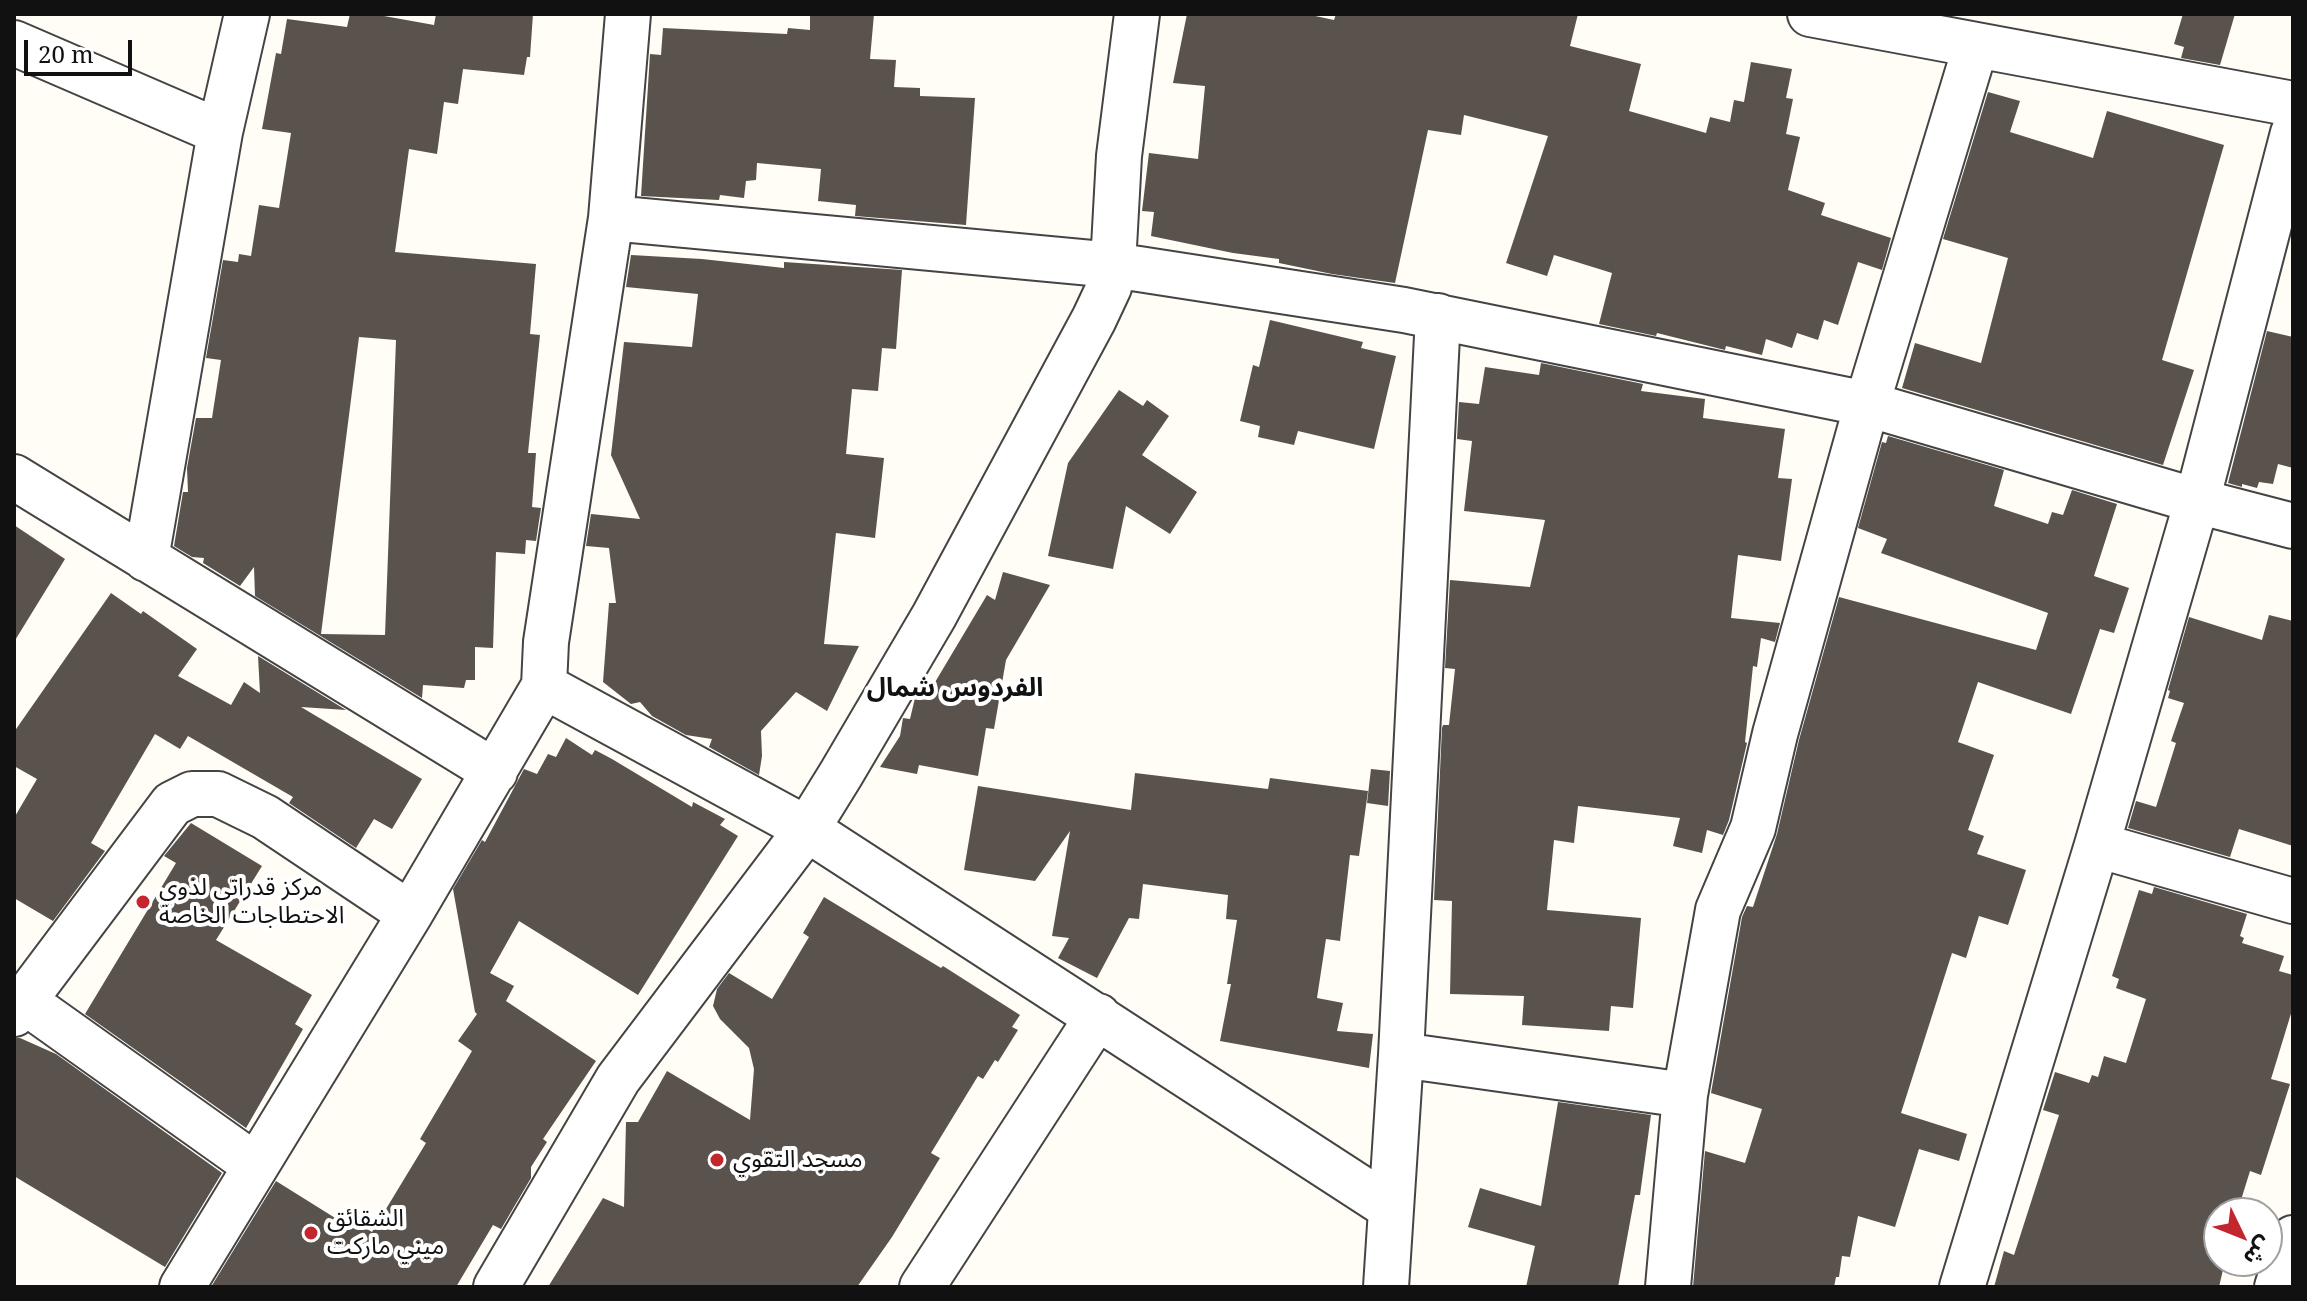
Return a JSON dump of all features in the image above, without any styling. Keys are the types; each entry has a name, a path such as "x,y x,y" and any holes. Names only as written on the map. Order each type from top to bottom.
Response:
{"street":[{"path":"146,559 220,132 247,14"},
{"path":"182,1287 410,914 544,686 546,642 611,218 628,14"},
{"path":"496,1287 618,1079 807,829 934,616 1094,319 1109,287 1113,265 1119,156 1137,14"},
{"path":"1810,14 2293,104"},
{"path":"14,43 220,132"},
{"path":"1668,1287 1685,1095 1718,910 1753,828 1775,734 1867,404 1976,45"},
{"path":"1962,1287 2097,845 2197,501 2293,133"},
{"path":"611,218 1113,265 1438,316 1867,404 2293,526"},
{"path":"1386,1287 1401,1055 1438,316"},
{"path":"14,477 495,772"},
{"path":"544,686 807,829 1391,1208"},
{"path":"256,1166 19,1007 172,804 192,794 218,794 265,817 410,914"},
{"path":"2097,845 2293,901"},
{"path":"922,1287 1098,1016"},
{"path":"1401,1055 1685,1095"},
{"path":"2277,1287 2293,1238"}],"building":[{"path":"350,14 373,14 434,25 436,14 533,14 530,57 527,57 524,75 463,69 458,104 444,102 437,154 409,149 395,252 536,264 530,334 540,335 528,453 536,453 532,507 541,508 536,541 526,540 525,554 496,552 493,648 475,647 475,680 466,680 464,688 423,685 422,698 255,596 254,567 240,586 203,563 204,558 192,557 174,546 183,492 188,492 187,468 196,418 212,418 221,360 206,358 223,260 238,262 239,254 251,256 259,205 279,208 291,133 262,129 276,53 281,54 287,19 347,27","holes":["359,337 396,340 385,635 321,634"]},
{"path":"810,14 874,14 870,59 896,60 894,87 920,88 920,96 975,98 966,225 855,216 856,205 818,201 821,169 757,163 756,180 746,181 744,198 720,195 719,200 641,196 650,54 661,55 663,28 787,34 788,28 810,30"},
{"path":"1187,14 1306,14 1334,20 1336,14 1578,14 1570,46 1641,64 1629,111 1706,133 1710,117 1730,122 1734,100 1744,102 1751,62 1792,69 1786,98 1793,99 1786,134 1800,137 1788,190 1825,203 1821,215 1891,238 1882,270 1858,262 1838,325 1824,320 1818,340 1797,333 1792,348 1766,339 1762,355 1599,324 1612,273 1554,255 1547,276 1506,263 1548,136 1464,115 1461,135 1428,130 1395,283 1332,274 1279,263 1279,259 1151,236 1154,212 1142,211 1149,153 1198,159 1205,86 1173,83"},
{"path":"2183,14 2235,14 2220,65 2181,58 2184,47 2174,44"},
{"path":"1988,92 2020,101 2010,132 2093,158 2107,111 2224,145 2162,360 2194,370 2163,465 1902,388 1915,343 1981,363 2008,258 1943,239"},
{"path":"631,255 784,268 784,262 902,270 896,349 882,348 878,391 852,389 846,454 884,458 875,538 836,533 824,644 859,646 827,711 796,692 761,731 759,775 709,747 712,739 686,735 652,716 640,702 631,704 603,682 609,603 616,603 609,548 586,546 591,514 640,519 611,455 624,342 692,347 698,294 626,287"},
{"path":"1270,320 1363,342 1361,348 1396,356 1374,449 1298,431 1294,445 1258,437 1260,426 1240,421 1253,365 1259,367"},
{"path":"2267,331 2293,337 2293,468 2278,464 2273,484 2259,482 2257,488 2242,484 2242,487 2228,483"},
{"path":"1541,363 1643,384 1641,391 1705,399 1703,418 1785,429 1778,478 1792,479 1781,561 1738,555 1731,618 1780,623 1775,642 1761,638 1757,667 1753,666 1747,743 1723,835 1707,830 1702,853 1673,846 1680,818 1578,806 1574,843 1554,840 1547,910 1641,918 1633,1008 1611,1006 1609,1031 1522,1025 1524,996 1450,994 1452,901 1434,900 1442,728 1449,725 1455,669 1445,668 1450,580 1530,587 1545,520 1464,511 1472,441 1457,439 1459,402 1479,404 1485,367 1539,375"},
{"path":"1119,390 1143,406 1147,400 1169,416 1142,455 1197,492 1170,534 1126,506 1113,569 1048,556 1068,463"},
{"path":"1888,436 2004,470 1994,506 2048,524 2052,512 2063,515 2072,490 2117,504 2094,576 2129,588 2114,633 2100,629 2071,714 1978,682 1958,742 1994,755 1968,830 1984,836 1977,854 2026,870 2008,925 1979,916 1966,958 1952,953 1901,1113 1967,1134 1959,1161 1919,1149 1895,1227 1858,1216 1850,1257 1842,1256 1834,1287 1693,1287 1705,1151 1745,1163 1762,1109 1711,1093 1742,917 1747,906 1753,907 1777,834 1799,740 1839,597 2036,650 2048,613 1881,553 1887,539 1858,528 1882,442 1886,443"},
{"path":"14,525 65,559 14,642"},
{"path":"1003,572 1050,585 1006,660 994,729 986,728 978,776 919,765 917,774 880,767 900,736 903,718 910,719 915,698 925,699 987,595 995,600"},
{"path":"111,593 197,649 178,676 231,705 244,682 260,693 258,656 346,710 301,707 422,779 392,829 374,819 356,848 289,803 293,797 188,736 180,749 155,734 91,843 105,851 53,921 14,898 14,818 37,779 14,766 14,732"},
{"path":"2269,615 2293,621 2293,846 2239,829 2230,857 2128,828 2136,801 2156,807 2176,743 2171,741 2184,703 2168,698 2168,690 2189,617 2262,640"},
{"path":"566,738 592,755 595,750 612,759 692,807 693,802 725,819 720,825 738,836 638,995 519,921 490,973 514,986 506,1001 596,1061 543,1139 547,1142 531,1167 531,1178 501,1229 493,1225 456,1287 211,1287 276,1181 340,1221 345,1215 372,1232 426,1143 420,1139 472,1051 458,1041 477,1014 453,889 482,840 485,842 524,769 537,774 548,754 556,757"},
{"path":"1371,769 1390,771 1388,806 1367,803"},
{"path":"1135,773 1268,789 1270,778 1368,791 1359,856 1350,855 1340,941 1326,939 1317,998 1343,1003 1337,1031 1373,1034 1369,1068 1220,1041 1231,984 1227,984 1237,920 1226,919 1228,895 1143,884 1139,919 1129,918 1097,978 1058,958 1069,938 1052,936 1070,831 1035,881 964,870 978,786 1131,810"},
{"path":"191,823 262,866 216,940 312,995 295,1024 303,1029 246,1128 85,1014 176,863 164,856"},
{"path":"2154,887 2247,914 2240,936 2244,938 2242,943 2284,956 2279,971 2293,975 2293,1007 2271,1079 2290,1084 2261,1175 2250,1171 2242,1197 2203,1197 2203,1277 2221,1277 2219,1287 1994,1287 2004,1251 2014,1255 2059,1115 2043,1110 2055,1072 2089,1083 2092,1075 2098,1077 2104,1056 2126,1063 2146,999 2116,988 2119,979 2112,976 2139,890 2152,894"},
{"path":"824,897 1020,1015 1012,1027 1018,1030 998,1062 995,1060 983,1079 978,1076 931,1153 940,1158 857,1287 548,1287 603,1198 624,1207 626,1122 638,1122 667,1071 750,1120 754,1069 749,1048 720,1019 713,1006 717,989 729,973 772,999 809,937 803,933"},
{"path":"14,1038 56,1054 222,1173 165,1267 14,1176"},
{"path":"1558,1102 1651,1115 1640,1195 1635,1195 1618,1287 1526,1287 1535,1246 1468,1227 1480,1188 1541,1206"}],"place":[{"name":"مركز قدراتي لذوي الاحتطاجات الخاصة","path":"143,902"},
{"name":"مسجد التقوي","path":"717,1160"},
{"name":"الشقائق ميني ماركت","path":"311,1233"}],"district":[{"name":"الفردوس شمال","path":"955,689"}]}
